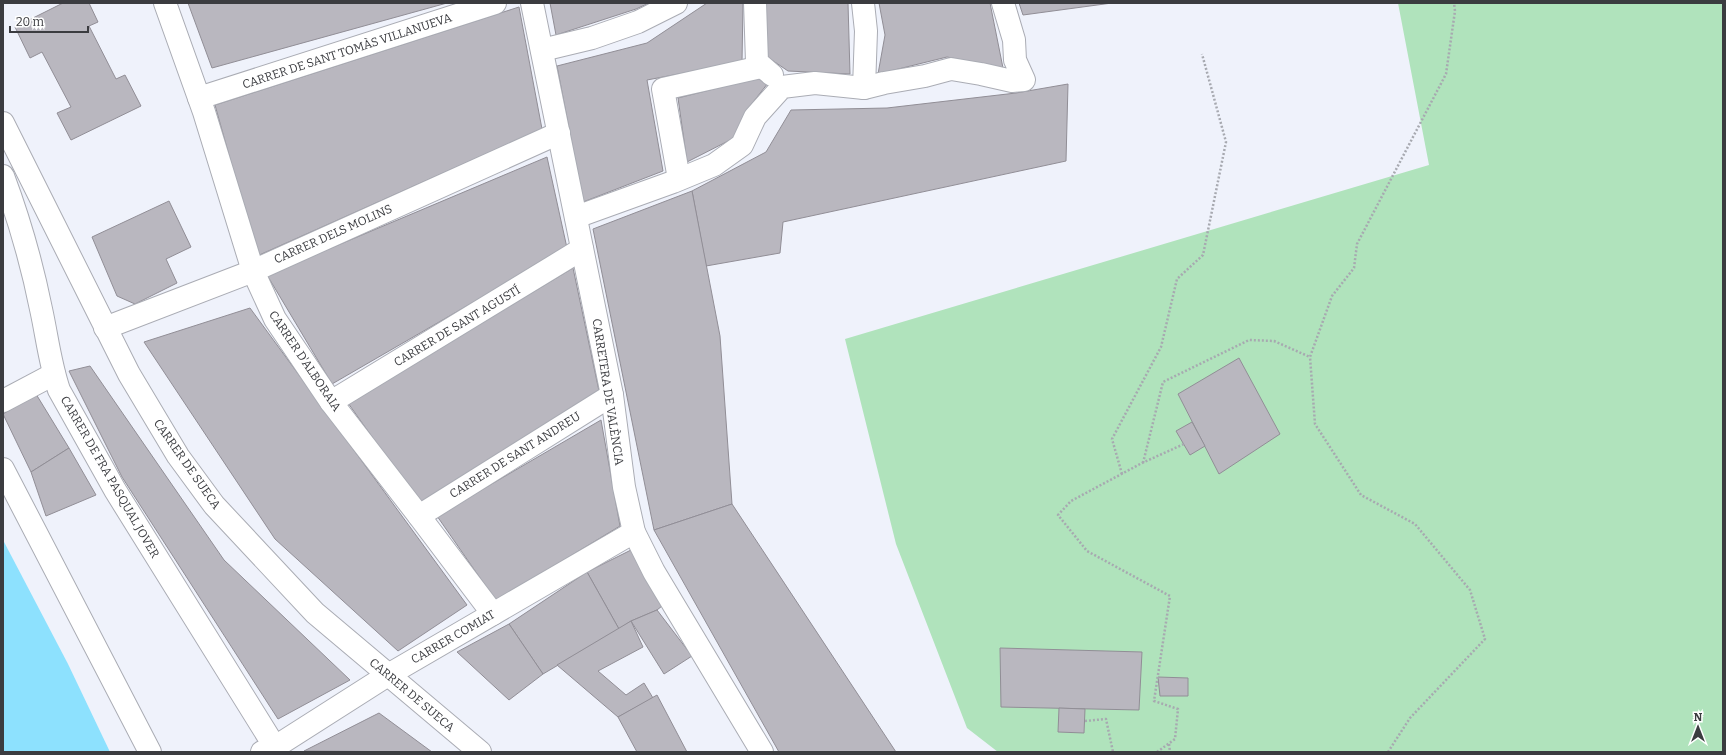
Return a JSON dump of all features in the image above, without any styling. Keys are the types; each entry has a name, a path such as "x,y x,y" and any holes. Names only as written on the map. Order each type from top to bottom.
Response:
{"street":[{"name":"CARRER D'ALBORAIA","path":"165,3 199,98 253,271 274,319 332,402 493,614"},
{"name":"CARRER DE SANT TOMÀS VILLANUEVA","path":"199,98 495,3"},
{"name":"CARRETERA DE VALÈNCIA","path":"532,3 612,395 624,487 634,532 654,572 762,752"},
{"path":"542,50 592,38 638,22 676,3"},
{"path":"755,3 757,62 761,67 787,86"},
{"path":"863,3 866,31 864,88"},
{"path":"576,217 714,165 742,145 755,117 782,87 815,83 864,88 925,76 951,69 1012,81 1024,80 1014,60 1014,40 1003,3"},
{"path":"679,179 663,89 761,67"},
{"name":"CARRER DE SUECA","path":"3,123 129,374 178,456 214,505 315,613 480,752"},
{"name":"CARRER DELS MOLINS","path":"105,328 253,271 559,133"},
{"name":"CARRER DE FRA PASQUAL JOVER","path":"3,176 16,212 41,307 54,374 59,390 115,490 272,750"},
{"name":"CARRER DE SANT AGUSTÍ","path":"332,402 582,249"},
{"path":"3,401 54,374"},
{"name":"CARRER DE SANT ANDREU","path":"419,516 612,395"},
{"path":"3,469 150,752"},
{"name":"CARRER COMIAT","path":"272,750 388,675 634,532"}],"path":[{"path":"1388,752 1410,718 1485,639 1470,590 1415,524 1360,495 1315,424 1310,357 1332,296 1354,268 1357,244 1446,74 1455,11 1454,3"},
{"path":"1122,474 1112,439 1161,347 1177,279 1203,255 1226,142 1202,54"},
{"path":"1142,463 1163,382 1249,340 1274,341 1310,357"},
{"path":"1156,752 1175,739 1178,709 1154,701 1170,596 1087,551 1058,515 1071,501 1142,463 1184,444"},
{"path":"1084,721 1106,719 1113,752"},
{"path":"1169,743 1170,752"}],"green space":[{"path":"1398,3 1723,3 1723,752 998,752 967,728 896,544 845,339 1429,165"}],"water":[{"path":"3,540 68,664 110,752 3,752"}],"building":[{"path":"63,3 89,3 98,22 89,26 116,79 125,75 141,106 71,140 57,113 71,107 42,52 30,58 15,27"},
{"path":"188,3 447,3 212,68"},
{"path":"550,3 649,3 636,9 556,35"},
{"path":"707,3 743,3 742,62 647,80 663,171 583,202 557,66 647,43"},
{"path":"766,3 848,3 850,74 788,71 766,56"},
{"path":"879,3 990,3 1003,68 947,57 878,74 885,35"},
{"path":"1019,3 1112,3 1023,15"},
{"path":"519,7 542,129 257,256 215,105"},
{"path":"757,78 768,83 747,110 734,138 687,162 678,98"},
{"path":"1068,84 1066,161 783,222 780,253 706,266 692,191 766,152 791,110 887,108 1016,93"},
{"path":"547,157 567,248 332,384 267,275"},
{"path":"692,191 720,336 732,504 654,530 593,229"},
{"path":"169,201 191,247 166,259 177,283 135,304 117,296 92,237"},
{"path":"573,268 599,391 419,503 348,403"},
{"path":"250,308 467,605 398,651 275,539 144,342"},
{"path":"1239,358 1280,434 1219,474 1178,394"},
{"path":"90,366 224,560 350,680 278,719 122,477 69,371"},
{"path":"36,394 69,448 31,472 3,414"},
{"path":"601,420 620,526 496,601 437,516"},
{"path":"1192,422 1205,446 1190,455 1176,431"},
{"path":"69,448 96,495 46,516 31,472"},
{"path":"732,504 896,752 779,752 654,530"},
{"path":"633,549 662,606 657,610 631,621 619,629 587,572"},
{"path":"587,572 619,629 543,674 509,624"},
{"path":"657,610 692,656 664,674 631,621"},
{"path":"631,621 643,647 598,671 626,695 644,683 653,698 618,717 557,665"},
{"path":"509,624 543,674 509,700 457,652"},
{"path":"1000,648 1142,652 1139,710 1001,707"},
{"path":"1158,677 1188,678 1188,696 1160,696"},
{"path":"657,695 687,752 637,752 618,717"},
{"path":"1059,708 1085,709 1084,733 1058,732"},
{"path":"379,713 432,752 304,751"}]}
